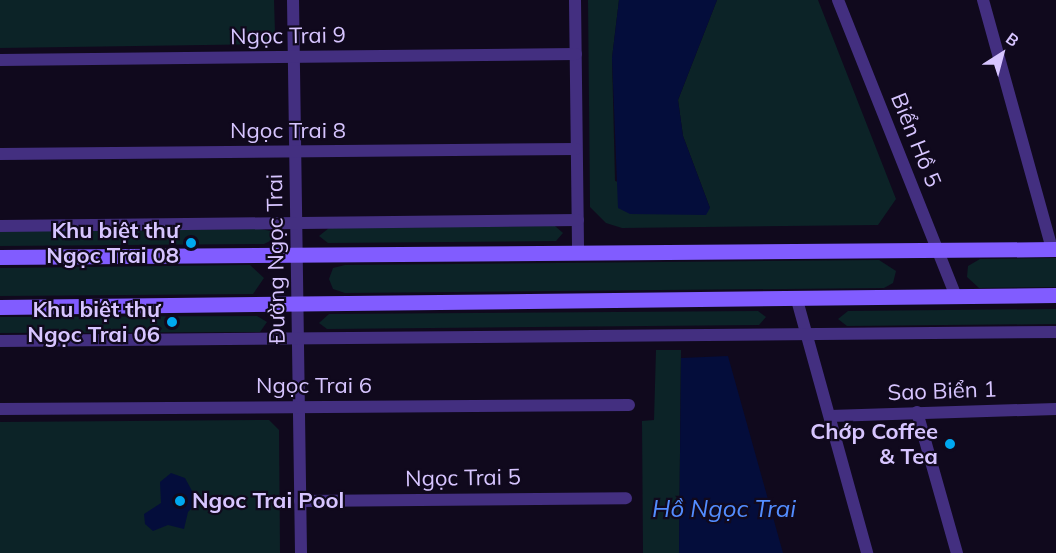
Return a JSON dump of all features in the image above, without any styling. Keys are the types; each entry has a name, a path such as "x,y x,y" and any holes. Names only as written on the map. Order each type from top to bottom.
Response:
{"main road":[{"path":"0,257 1054,249"},
{"path":"0,307 297,302 798,300 1056,295"}],"street":[{"name":"Đường Ngọc Trai","path":"294,0 301,553"},
{"path":"575,0 578,252"},
{"name":"Biển Hồ 5","path":"838,0 956,296"},
{"path":"983,0 1054,249"},
{"name":"Ngọc Trai 9","path":"0,60 576,54"},
{"name":"Ngọc Trai 8","path":"0,154 576,149"},
{"path":"0,226 296,221 578,220"},
{"path":"798,300 867,553"},
{"path":"0,341 807,336 1056,332"},
{"name":"Ngọc Trai 6","path":"0,409 629,405"},
{"name":"Sao Biển 1","path":"830,416 1056,409"},
{"path":"917,412 957,553"},
{"name":"Ngọc Trai 5","path":"300,501 626,498"}],"green space":[{"path":"0,0 274,0 275,33 266,44 0,48"},
{"path":"588,0 619,0 612,58 615,181 710,208 683,136 678,100 717,0 818,0 896,199 878,225 622,228 606,223 590,207"},
{"path":"555,226 563,233 556,241 328,243 319,236 329,228"},
{"path":"260,229 271,231 274,239 264,244 0,246 0,231"},
{"path":"1056,258 1056,287 979,288 967,277 968,266 980,259"},
{"path":"879,260 896,271 893,283 884,288 345,293 333,289 329,279 333,268 345,265"},
{"path":"250,265 264,278 253,294 0,296 0,268"},
{"path":"1056,309 1056,324 847,326 838,319 848,311"},
{"path":"758,311 766,317 759,325 327,329 319,323 329,314"},
{"path":"257,316 267,322 260,332 0,333 0,317"},
{"path":"656,350 681,350 679,553 643,553 642,421 654,420"},
{"path":"269,420 279,430 280,553 0,553 0,422"}],"water":[{"path":"619,0 717,0 678,100 683,136 710,208 706,215 630,214 618,208 612,58"},
{"name":"Hồ Ngọc Trai","path":"728,356 783,553 679,553 681,358"},
{"name":"Ngoc Trai Pool","path":"171,473 185,478 198,502 188,512 184,529 168,525 153,531 145,524 144,514 161,503 160,482"}],"place":[{"name":"Khu biệt thự Ngọc Trai 08","path":"191,243"},
{"name":"Khu biệt thự Ngọc Trai 06","path":"172,322"},
{"name":"Chớp Coffee & Tea","path":"950,444"},
{"name":"Ngoc Trai Pool","path":"180,501"}]}
